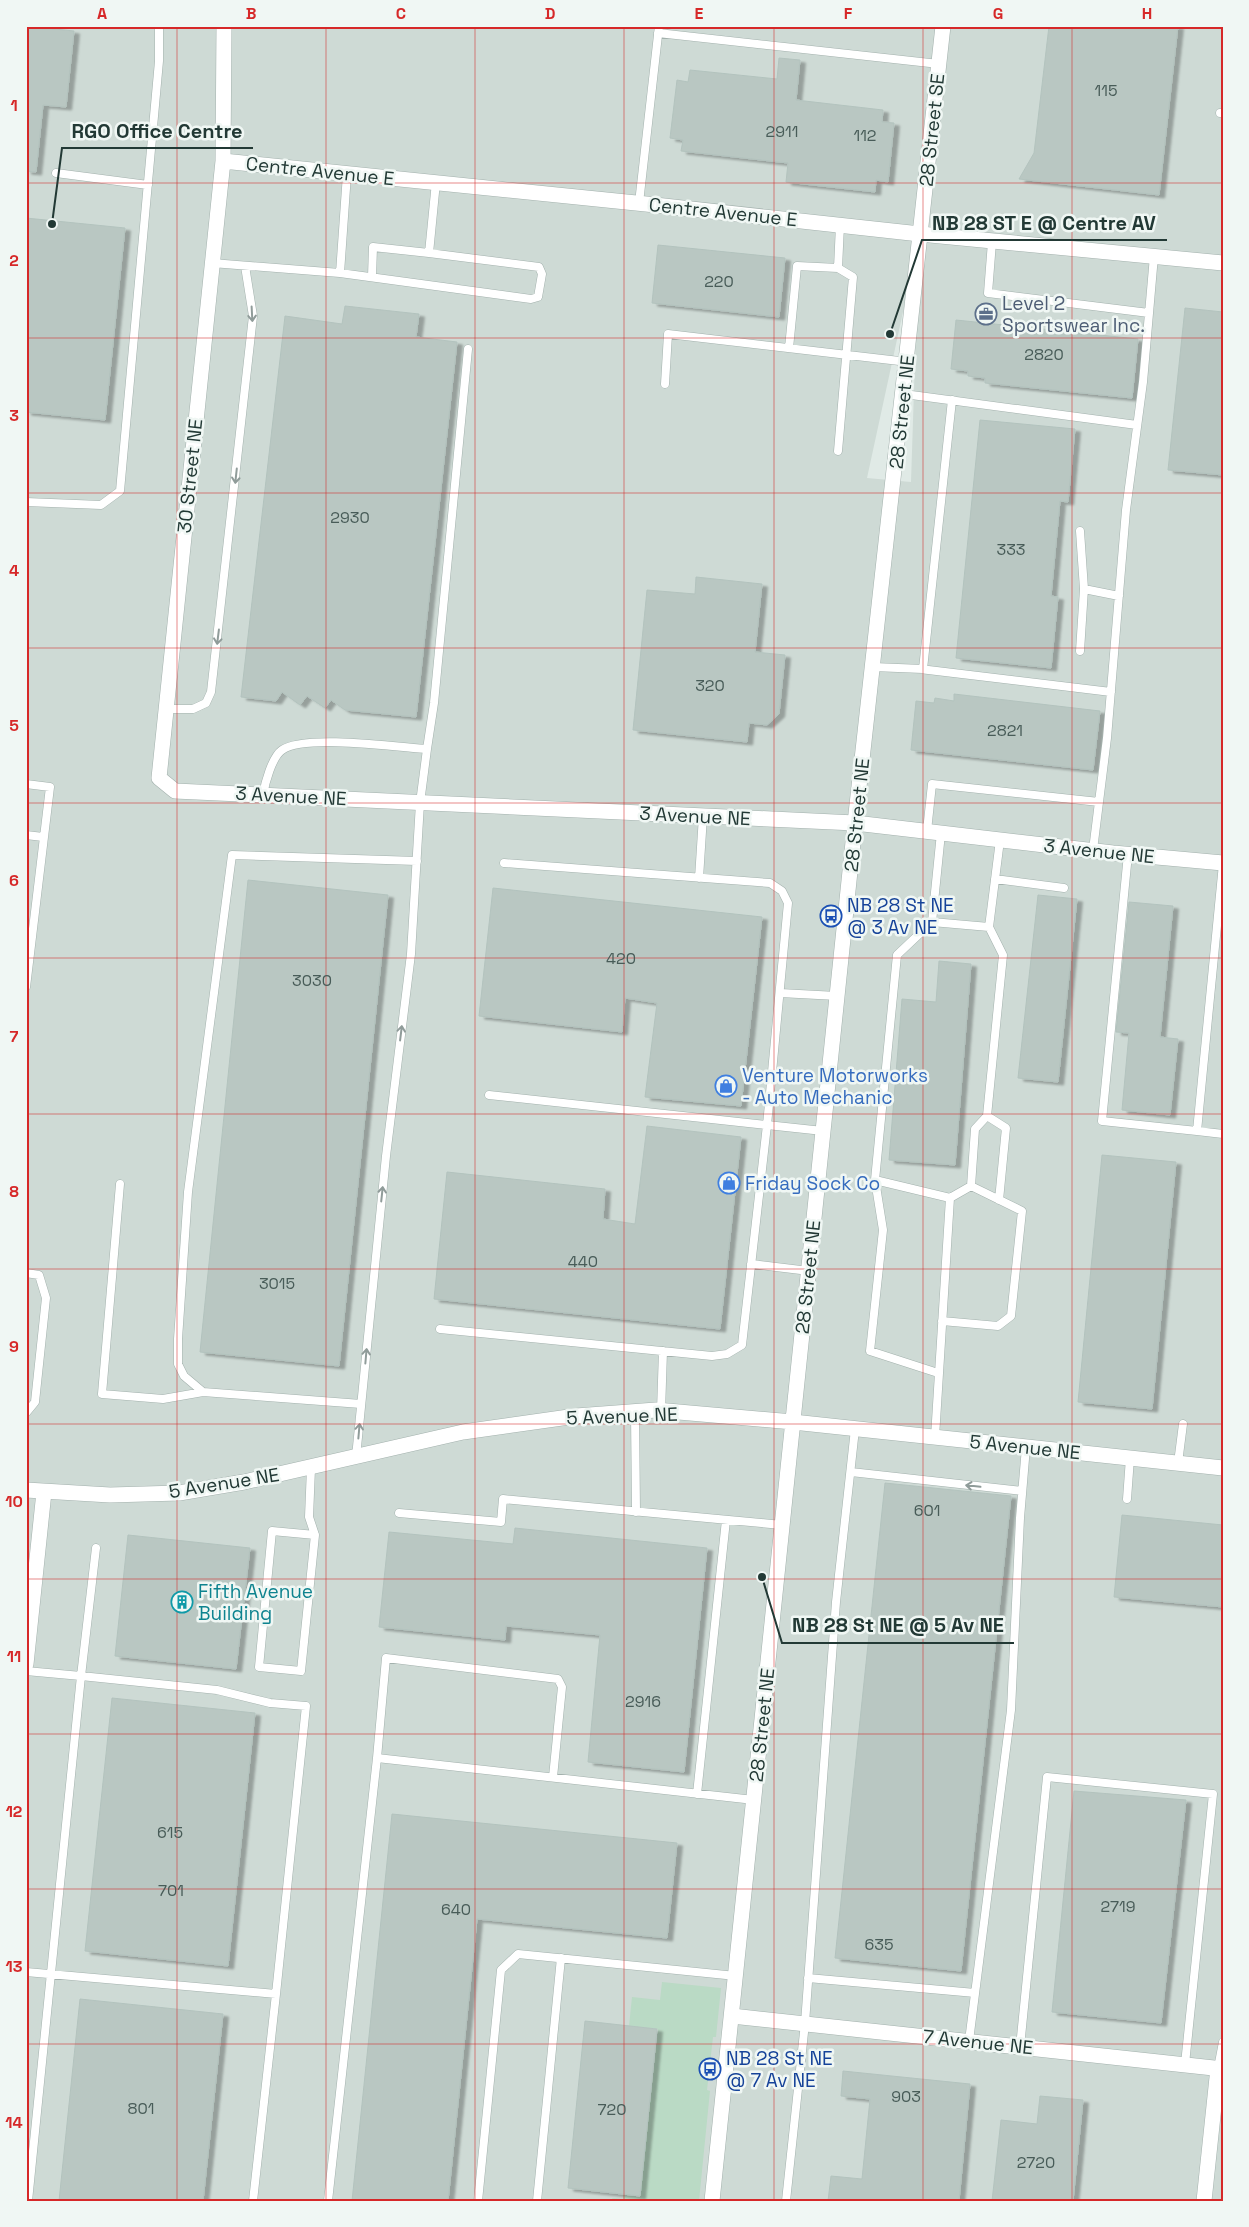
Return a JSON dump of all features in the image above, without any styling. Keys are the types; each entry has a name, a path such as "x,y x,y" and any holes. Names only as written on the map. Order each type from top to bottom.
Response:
{"street":[{"name":"30 Street NE","path":"168,786 159,778 223,161 224,26"},
{"name":"28 Street SE","path":"920,234 943,26"},
{"name":"Centre Avenue E","path":"223,161 639,203 992,242 1223,263"},
{"name":"28 Street NE","path":"712,2201 855,823 908,362 920,234"},
{"name":"3 Avenue NE","path":"168,786 175,791 855,823 1223,864"},
{"name":"5 Avenue NE","path":"26,1490 110,1495 180,1493 311,1468 463,1432 576,1416 661,1411 793,1422 1223,1468"},
{"path":"26,1664 44,1492"},
{"name":"7 Avenue NE","path":"732,2016 1220,2068"},
{"path":"1204,2201 1220,2068"}],"lane":[{"path":"26,502 101,505 120,491 159,61 159,26"},
{"path":"639,203 658,30 940,64"},
{"path":"56,173 148,185"},
{"path":"340,273 347,174"},
{"path":"429,254 436,182"},
{"path":"838,268 840,225"},
{"path":"992,242 988,293 1150,313"},
{"path":"212,263 340,273 530,299 538,297 542,274 539,267 373,247 372,277"},
{"path":"1093,850 1111,692 1126,510 1138,425 1154,256"},
{"path":"166,709 193,709 206,703 211,692 253,316 245,266"},
{"path":"789,348 797,266 838,268 853,277 838,451"},
{"path":"665,384 668,334 908,362"},
{"path":"356,1457 386,1156 411,954 420,802 435,693 468,349"},
{"path":"904,394 1138,425"},
{"path":"920,669 923,669 952,400"},
{"path":"1080,531 1084,589 1080,651"},
{"path":"1084,589 1119,596"},
{"path":"873,666 920,669 1111,692"},
{"path":"263,795 265,778 281,750 294,744 332,742 427,749"},
{"path":"26,784 50,787 26,987"},
{"path":"938,1373 870,1351 883,1230 876,1180 897,955 932,922 934,832 932,784 1099,802"},
{"path":"699,878 703,816"},
{"path":"26,835 43,837"},
{"path":"972,1186 976,1129 987,1116 1003,955 990,927 1000,840"},
{"path":"1128,854 1102,1121 1223,1134"},
{"path":"203,1392 184,1376 178,1364 178,1339 188,1192 232,855 417,861"},
{"path":"440,1330 712,1356 727,1354 742,1345 767,1125 788,903 782,890 770,884 504,863"},
{"path":"1197,1131 1220,916 1223,864"},
{"path":"995,879 1064,888"},
{"path":"932,922 990,927"},
{"path":"780,993 837,996"},
{"path":"489,1094 823,1131"},
{"path":"987,1116 1006,1128 1000,1200"},
{"path":"876,1180 950,1198 972,1186"},
{"path":"120,1184 102,1394 164,1400 203,1392 361,1404"},
{"path":"942,1320 998,1326 1011,1316 1022,1211 972,1186"},
{"path":"934,1437 950,1198"},
{"path":"751,1264 808,1270"},
{"path":"26,1273 39,1275 46,1298 36,1402 26,1413"},
{"path":"661,1411 664,1352"},
{"path":"635,1412 636,1512"},
{"path":"1178,1463 1183,1424"},
{"path":"786,2201 805,2023 836,1602 855,1429"},
{"path":"969,2041 1011,1710 1026,1447"},
{"path":"1126,1499 1130,1458"},
{"path":"311,1468 309,1517 316,1535 301,1671 259,1667 272,1531 316,1535"},
{"path":"850,1472 1022,1491"},
{"path":"399,1512 500,1522 503,1499 782,1525"},
{"path":"697,1794 726,1520"},
{"path":"28,2201 81,1676 96,1548"},
{"path":"328,2201 377,1758 386,1658 558,1680 562,1687 553,1777"},
{"path":"26,1671 217,1690 270,1703 306,1706 252,2201"},
{"path":"377,1758 754,1800"},
{"path":"1020,2047 1048,1778 1213,1794 1185,2064"},
{"path":"478,2201 501,1970 518,1954 736,1976"},
{"path":"537,2201 561,1958"},
{"path":"26,1972 276,1994"},
{"path":"808,1978 975,1993"},
{"path":"1220,2068 1223,2042"}],"shaded area":[{"path":"26,26 1223,26 1223,2201 26,2201","holes":["919,238 911,482 867,478"]}],"green space":[{"path":"662,1982 721,1988 716,2037 713,2037 707,2090 710,2091 699,2201 614,2201 612,2198 623,2199 623,2195 640,2197 658,2029 629,2026 632,1997 660,2000"}],"building":[{"path":"26,26 74,31 66,107 43,105 36,172 26,171"},
{"path":"1049,26 1178,26 1159,195 1019,179 1034,153"},
{"path":"779,58 800,60 796,100 883,110 882,122 894,123 888,182 876,180 875,192 786,182 788,163 681,151 683,140 670,138 677,80 688,82 690,70 777,79"},
{"path":"26,218 125,228 105,420 26,412"},
{"path":"658,245 785,258 779,317 652,303"},
{"path":"345,306 419,314 416,337 457,342 416,717 345,710 331,700 325,708 307,696 300,705 282,692 276,701 241,697 285,316 342,324"},
{"path":"1185,308 1223,312 1223,475 1168,470"},
{"path":"956,320 1138,339 1132,398 985,383 985,378 968,376 968,371 951,369"},
{"path":"980,420 1075,429 1068,502 1060,501 1051,596 1058,597 1051,668 956,658"},
{"path":"696,577 762,584 755,652 785,655 779,714 767,725 749,723 747,742 633,730 647,590 695,594"},
{"path":"954,694 1100,711 1093,770 911,750 916,701 934,703 935,698 954,701"},
{"path":"248,880 388,895 339,1366 200,1352"},
{"path":"493,888 762,917 741,1106 645,1097 657,1003 625,998 622,1032 479,1016"},
{"path":"1038,895 1077,899 1058,1082 1018,1078"},
{"path":"1129,902 1173,906 1160,1037 1178,1039 1170,1115 1122,1110 1129,1033 1116,1032"},
{"path":"939,961 971,964 955,1165 889,1160 902,999 936,1002"},
{"path":"647,1126 741,1137 720,1329 434,1299 447,1172 605,1189 603,1219 635,1224"},
{"path":"1102,1155 1176,1162 1152,1409 1078,1402"},
{"path":"885,1483 1011,1496 961,1971 835,1958"},
{"path":"1122,1515 1223,1525 1223,1607 1114,1597"},
{"path":"515,1528 707,1548 684,1772 588,1762 600,1635 506,1626 505,1640 379,1627 389,1532 513,1544"},
{"name":"Fifth Avenue Building","path":"128,1535 250,1548 236,1669 115,1656"},
{"path":"112,1698 255,1713 228,1966 85,1951"},
{"path":"1074,1791 1186,1800 1161,2023 1052,2012"},
{"path":"392,1814 677,1843 667,1938 477,1919 448,2201 352,2201"},
{"path":"80,1999 223,2014 203,2201 59,2201"},
{"path":"585,2021 657,2029 640,2196 568,2188"},
{"path":"843,2071 970,2084 959,2201 828,2201 831,2176 862,2179 870,2099 841,2096"},
{"path":"1040,2096 1083,2100 1073,2201 992,2201 1001,2120 1037,2124"}],"place":[{"name":"RGO Office Centre","path":"52,224"},
{"name":"Level 2 Sportswear Inc.","path":"986,314"},
{"name":"NB 28 ST E @ Centre AV","path":"890,334"},
{"name":"NB 28 St NE @ 3 Av NE","path":"831,916"},
{"name":"Venture Motorworks - Auto Mechanic","path":"726,1086"},
{"name":"Friday Sock Co","path":"729,1183"},
{"name":"NB 28 St NE @ 5 Av NE","path":"762,1577"},
{"name":"Fifth Avenue Building","path":"182,1602"},
{"name":"NB 28 St NE @ 7 Av NE","path":"710,2069"}]}
